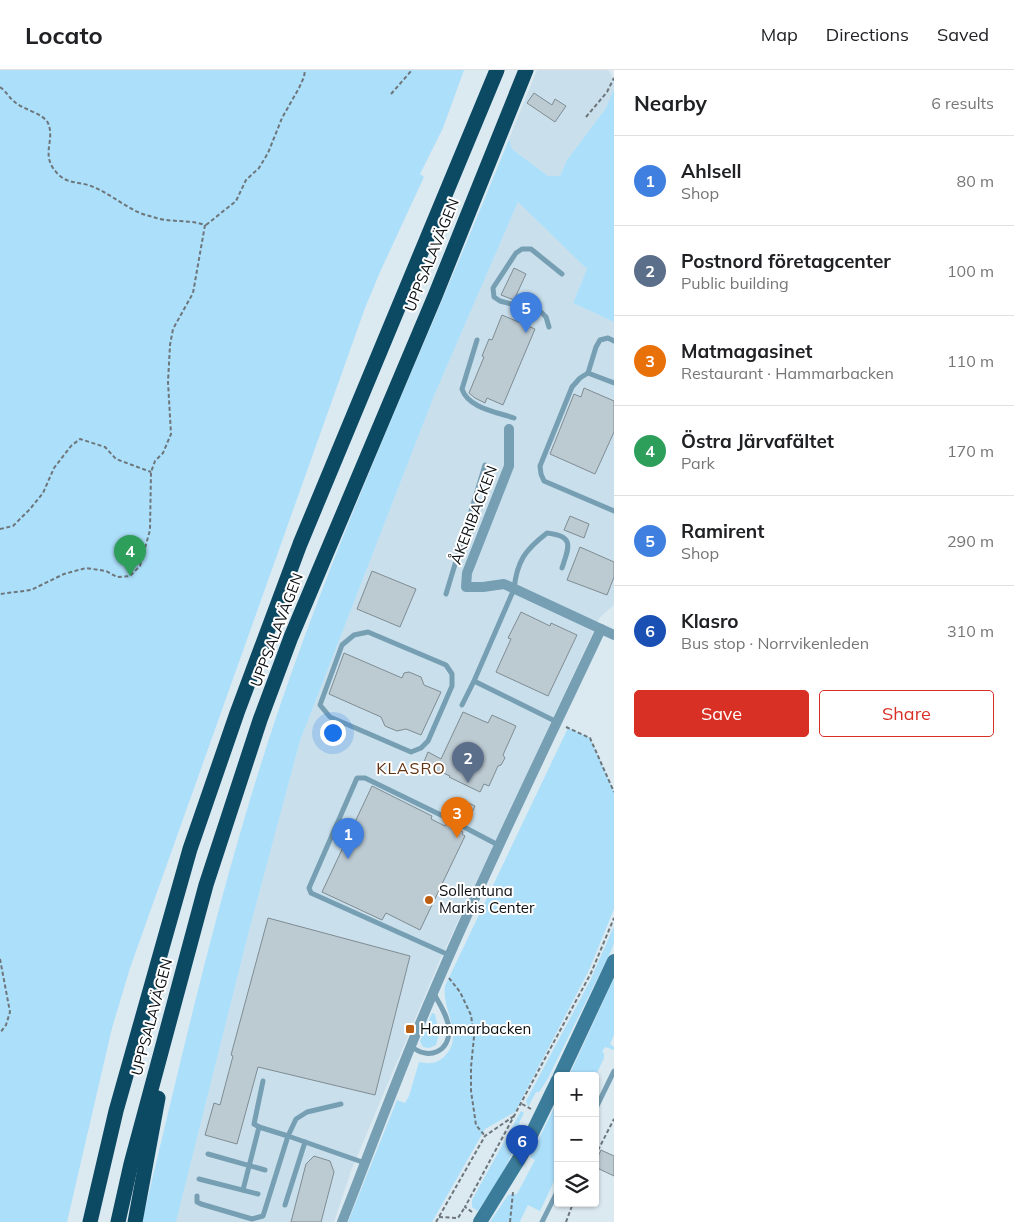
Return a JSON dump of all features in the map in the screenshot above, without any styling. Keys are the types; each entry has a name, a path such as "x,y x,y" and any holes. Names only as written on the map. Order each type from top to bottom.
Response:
{"highway":[{"name":"UPPSALAVÄGEN","path":"90,1222 116,1111 190,849 231,731 300,544 497,70"},
{"name":"UPPSALAVÄGEN","path":"118,1222 131,1164 206,885 260,720 292,637 435,296 526,70"},
{"path":"135,1222 177,988"}],"main road":[{"path":"562,1072 614,961"},
{"path":"478,1218 522,1154 554,1088"}],"street":[{"name":"ÅKERIBACKEN","path":"510,429 509,466 467,573 466,587 504,584 601,629"},
{"path":"342,1222 411,1045 449,955 601,629 614,635"}],"lane":[{"path":"549,327 546,317 541,312 500,301 494,297 493,288 516,253 522,248 531,249 562,274"},
{"path":"614,340 608,338 600,340 588,373 580,378 572,387 540,466 544,481 614,512"},
{"path":"477,340 462,389 464,396 475,404 514,418"},
{"path":"588,373 614,383"},
{"path":"446,594 485,465"},
{"path":"462,705 514,589 515,575 520,559 534,543 548,533 560,534 566,540 568,548 562,568"},
{"path":"368,632 409,649 446,665 452,674 452,686 428,741 421,748 411,752 330,717 320,705 342,645 354,635 368,632"},
{"path":"474,680 557,722"},
{"path":"449,955 311,894 309,888 358,778 365,778 500,846"},
{"path":"411,1045 416,1051 432,1054 439,1051 446,1043 449,1030 447,1020 433,992"},
{"path":"599,1102 614,1071"},
{"path":"263,1081 254,1124 365,1163"},
{"path":"196,1196 197,1202 252,1219 263,1216 288,1136 296,1119 307,1112 341,1104"},
{"path":"243,1190 260,1127"},
{"path":"285,1205 305,1142"},
{"path":"208,1154 265,1170"},
{"path":"199,1179 258,1194"},
{"path":"542,1222 554,1198"}],"path":[{"path":"0,594 31,590 64,574 86,568 106,572 116,577 130,576 140,566 150,530 151,472 155,461 163,453 171,434 168,382 170,345 174,329 193,293 206,225 236,201 246,180 258,168 268,153 282,118 299,88 305,70"},
{"path":"391,94 412,70"},
{"path":"586,117 607,92 614,78"},
{"path":"0,87 15,103 48,122 50,164 60,177 73,183 88,185 133,210 156,218 194,221 206,225"},
{"path":"0,529 13,526 30,509 43,493 54,468 71,446 80,439 105,447 116,459 151,472"},
{"path":"557,722 590,738 614,792"},
{"path":"439,1217 458,1218 465,1207 591,974 614,918"},
{"path":"0,959 10,1012 6,1025 0,1033"},
{"path":"443,971 460,992 471,1015 474,1036 471,1091 476,1125 485,1136"},
{"path":"522,1104 532,1109"},
{"path":"436,1222 485,1136 516,1115"},
{"path":"599,1148 614,1119"},
{"path":"510,1222 514,1187"},
{"path":"465,1207 478,1218"},
{"path":"566,1222 572,1207"}],"shaded area":[{"path":"0,70 464,70 443,128 420,174 424,177 365,308 130,968 112,1028 67,1222 0,1222"},
{"path":"537,70 608,70 614,79 614,89 606,108 567,160 560,176 548,176 512,149 509,139"},
{"path":"614,89 614,322 573,303 587,269 518,202 434,396 300,741 249,931 176,1222 142,1222 209,948 246,812 290,677 368,474 509,139 512,149 548,176 560,176 567,160 606,108"},
{"path":"518,202 587,269 573,303 614,322 614,605 600,617 439,962 351,1171 334,1222 176,1222 249,931 300,741 434,396"},
{"path":"568,728 590,738 614,792 614,909 589,970 515,1112 485,1129 432,1222 348,1222 397,1100 405,1103 409,1096 419,1062 429,1063 438,1061 450,1049 453,1031 446,1004 445,986"},
{"path":"614,926 614,943 611,951 547,1080 539,1092 536,1092 528,1107 526,1101 590,981"},
{"path":"614,978 614,1035 610,1044 614,1047 614,1050 605,1047 602,1052 604,1053 604,1058 597,1072 571,1072"},
{"path":"432,1013 435,1014 439,1034 436,1045 429,1048 423,1047 420,1041"},
{"path":"554,1108 554,1181 540,1211 528,1205 521,1222 490,1222 508,1195 517,1194 535,1160 530,1157"},
{"path":"521,1111 524,1113 519,1123 521,1128 509,1161 478,1211 472,1207 472,1200"}],"building":[{"path":"534,93 552,105 555,99 566,106 555,122 527,103"},
{"path":"514,268 526,274 514,300 501,295"},
{"path":"502,315 535,329 503,405 487,398 485,403 469,393 484,357 482,356 489,339 492,340"},
{"path":"584,388 614,401 614,432 595,474 550,454 574,394 581,397"},
{"path":"570,516 589,524 584,538 564,530"},
{"path":"580,547 614,562 614,577 607,595 567,580"},
{"path":"372,571 416,589 400,627 357,609"},
{"path":"521,612 550,626 551,623 577,635 548,696 496,672 511,639 508,638"},
{"path":"344,653 402,678 404,673 409,672 421,677 424,685 441,692 421,735 406,729 397,731 385,726 381,717 329,694"},
{"path":"463,712 488,723 492,715 516,726 503,755 505,758 501,765 498,766 489,786 484,784 480,792 423,764 428,752 441,759"},
{"path":"372,786 432,816 431,819 445,826 447,823 463,832 462,834 465,836 420,930 386,913 382,920 322,892"},
{"path":"458,798 475,806 467,824 450,815"},
{"path":"268,918 410,956 375,1095 258,1067 237,1144 205,1135 214,1103 220,1105 233,1056 231,1055"},
{"path":"601,1150 614,1156 614,1176 599,1169 599,1154"},
{"path":"314,1156 330,1161 334,1172 321,1222 291,1222 306,1164"}],"place":[{"name":"Ramirent","path":"526,333"},
{"name":"Östra Järvafältet","path":"130,576"},
{"name":"Postnord företagcenter","path":"468,783"},
{"name":"Matmagasinet","path":"457,838"},
{"name":"Ahlsell","path":"348,859"},
{"name":"Sollentuna Markis Center","path":"429,900"},
{"name":"Hammarbacken","path":"410,1029"},
{"name":"Klasro","path":"522,1166"}],"district":[{"name":"KLASRO","path":"411,768"}]}
